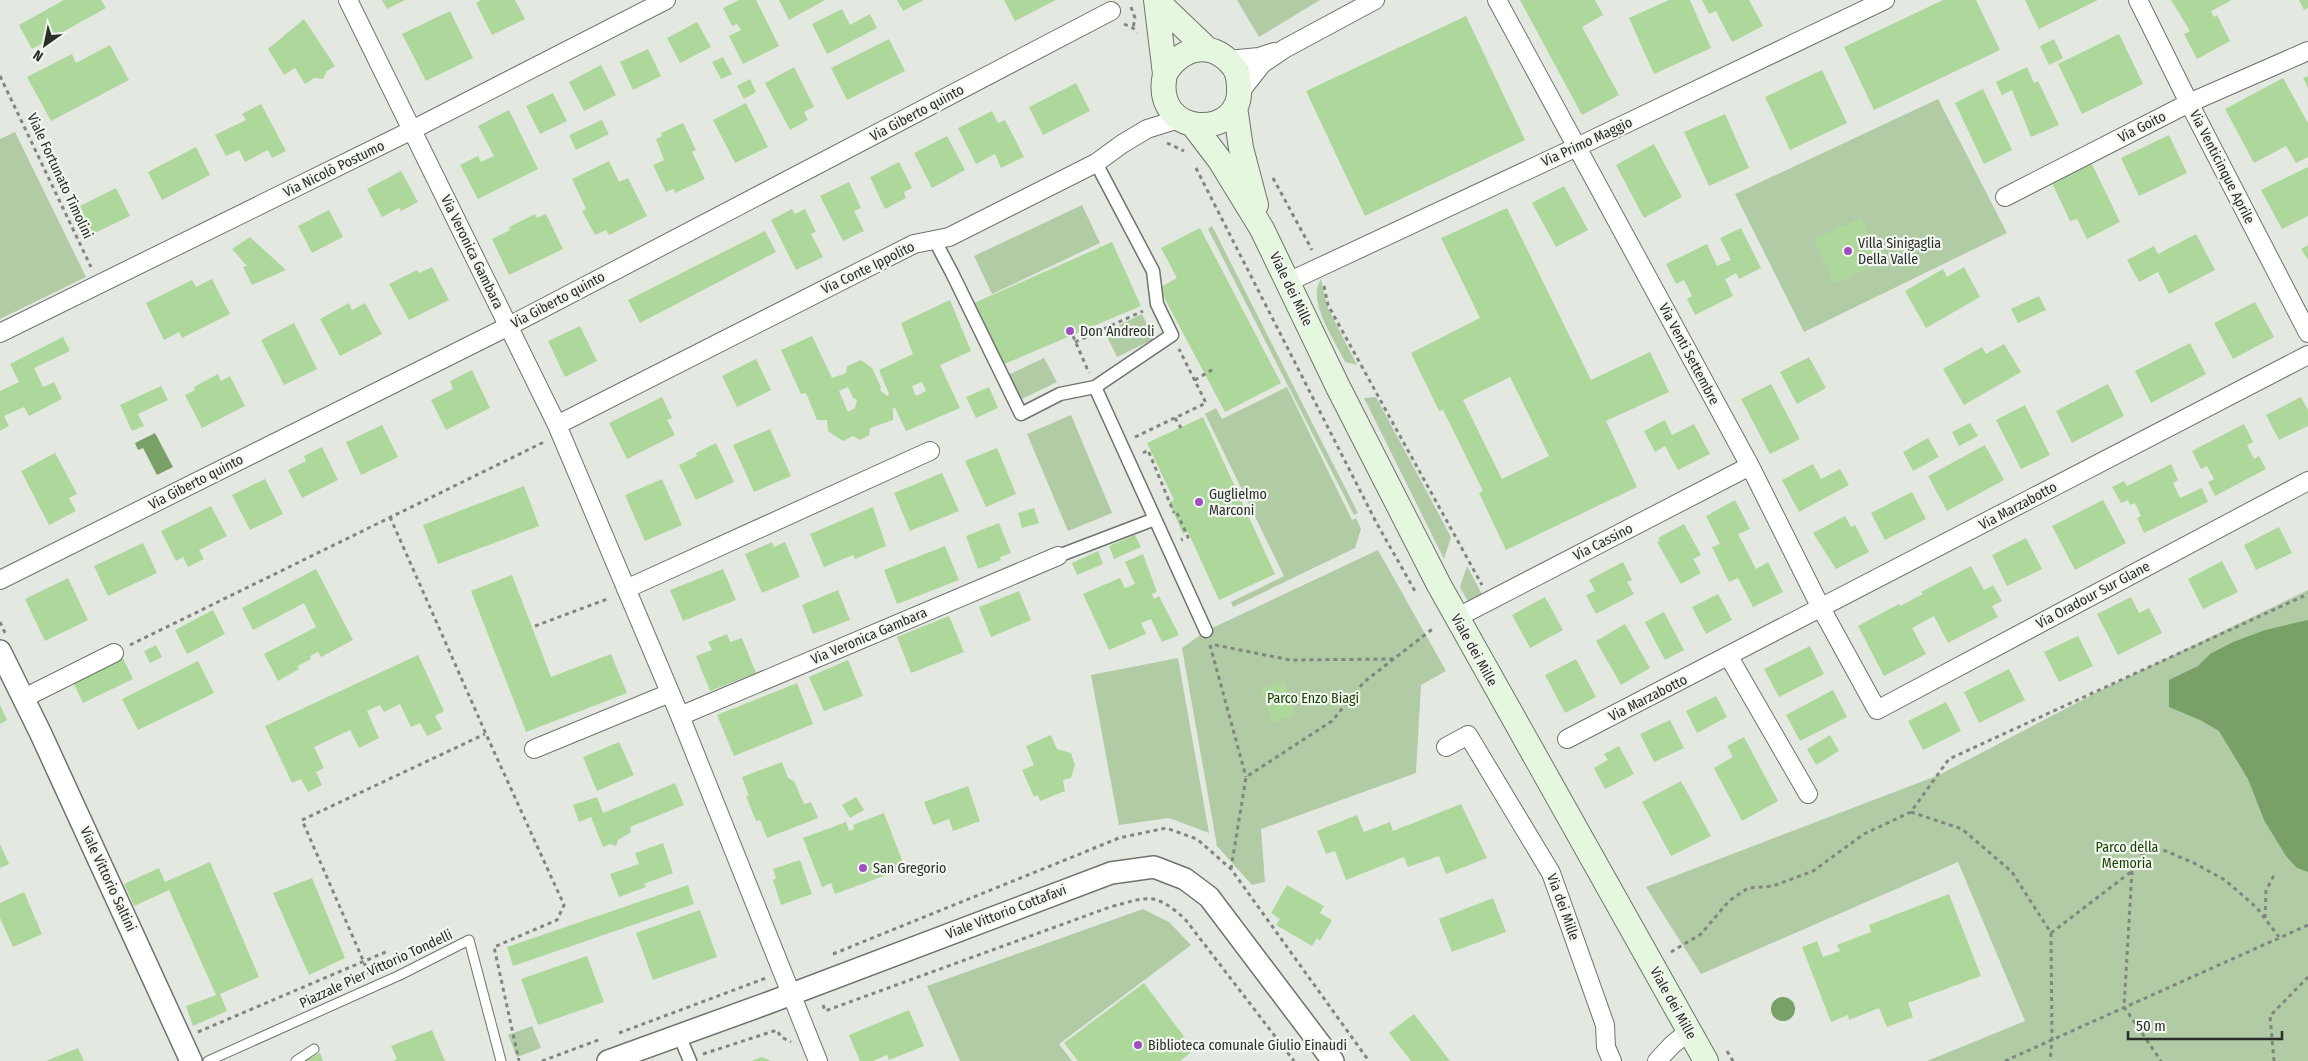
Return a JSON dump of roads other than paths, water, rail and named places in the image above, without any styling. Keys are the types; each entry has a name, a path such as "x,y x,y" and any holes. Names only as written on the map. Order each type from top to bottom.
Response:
{"main road":[{"name":"Viale dei Mille","path":"1156,1 1235,69 1241,148 1262,229"},
{"name":"Viale dei Mille","path":"1156,1 1165,74 1162,86 1168,108 1186,122 1219,159 1262,229 1365,442 1446,622 1706,1061"},
{"path":"1165,74 1171,62 1182,54 1194,50 1217,54"},
{"path":"1186,122 1205,126 1217,123 1227,116 1237,100"}],"street":[{"name":"Via Veronica Gambara","path":"348,0 509,326 621,593 680,716 818,1061"},
{"name":"Via Nicolò Postumo","path":"0,333 100,286 412,130 666,0"},
{"path":"1237,100 1262,64 1284,49 1374,0"},
{"name":"Via Venti Settembre","path":"1497,0 1750,466 1822,608 1877,710"},
{"name":"Via Primo Maggio","path":"1288,282 1885,0"},
{"name":"Via Venticinque Aprile","path":"2138,0 2308,333"},
{"name":"Via Giberto quinto","path":"0,580 509,326 1111,11"},
{"path":"1217,54 1259,57 1284,49"},
{"name":"Via Goito","path":"2005,197 2189,103 2308,51"},
{"name":"Via Conte Ippolito","path":"555,432 914,244 948,237 1096,163 1147,129 1186,122"},
{"path":"934,239 1021,414 1060,394 1095,387 1172,335 1157,304 1153,271 1096,163"},
{"name":"Via Marzabotto","path":"1567,739 1729,657 2308,354"},
{"path":"1095,387 1208,637"},
{"path":"621,593 930,451"},
{"name":"Via Cassino","path":"1446,622 1750,466"},
{"name":"Via Oradour Sur Glane","path":"1877,710 2308,481"},
{"path":"1058,556 1155,519"},
{"name":"Via Veronica Gambara","path":"680,716 1058,556"},
{"name":"Viale Vittorio Saltini","path":"0,651 24,698 191,1061"},
{"path":"24,698 114,654"},
{"path":"1729,657 1808,794"},
{"path":"534,749 670,693"},
{"name":"Via dei Mille","path":"1446,747 1468,735 1552,873 1605,1025 1606,1047 1612,1061"},
{"name":"Viale Vittorio Cottafavi","path":"608,1061 816,985 1110,873 1154,866 1185,879 1209,897 1333,1061"},
{"path":"1657,1061 1689,1031"},
{"path":"679,1036 689,1060"}],"lane":[{"name":"Piazzale Pier Vittorio Tondelli","path":"208,1061 374,986 469,940 501,1061"},
{"path":"296,1061 314,1049"}],"place":[{"name":"Villa Sinigaglia Della Valle","path":"1848,251"},
{"name":"Don Andreoli","path":"1070,331"},
{"name":"Guglielmo Marconi","path":"1199,502"},
{"name":"San Gregorio","path":"863,868"},
{"name":"Biblioteca comunale Giulio Einaudi","path":"1138,1045"}],"park label":[{"name":"Parco Enzo Biagi","path":"1313,698"},
{"name":"Parco della Memoria","path":"2127,856"}]}
